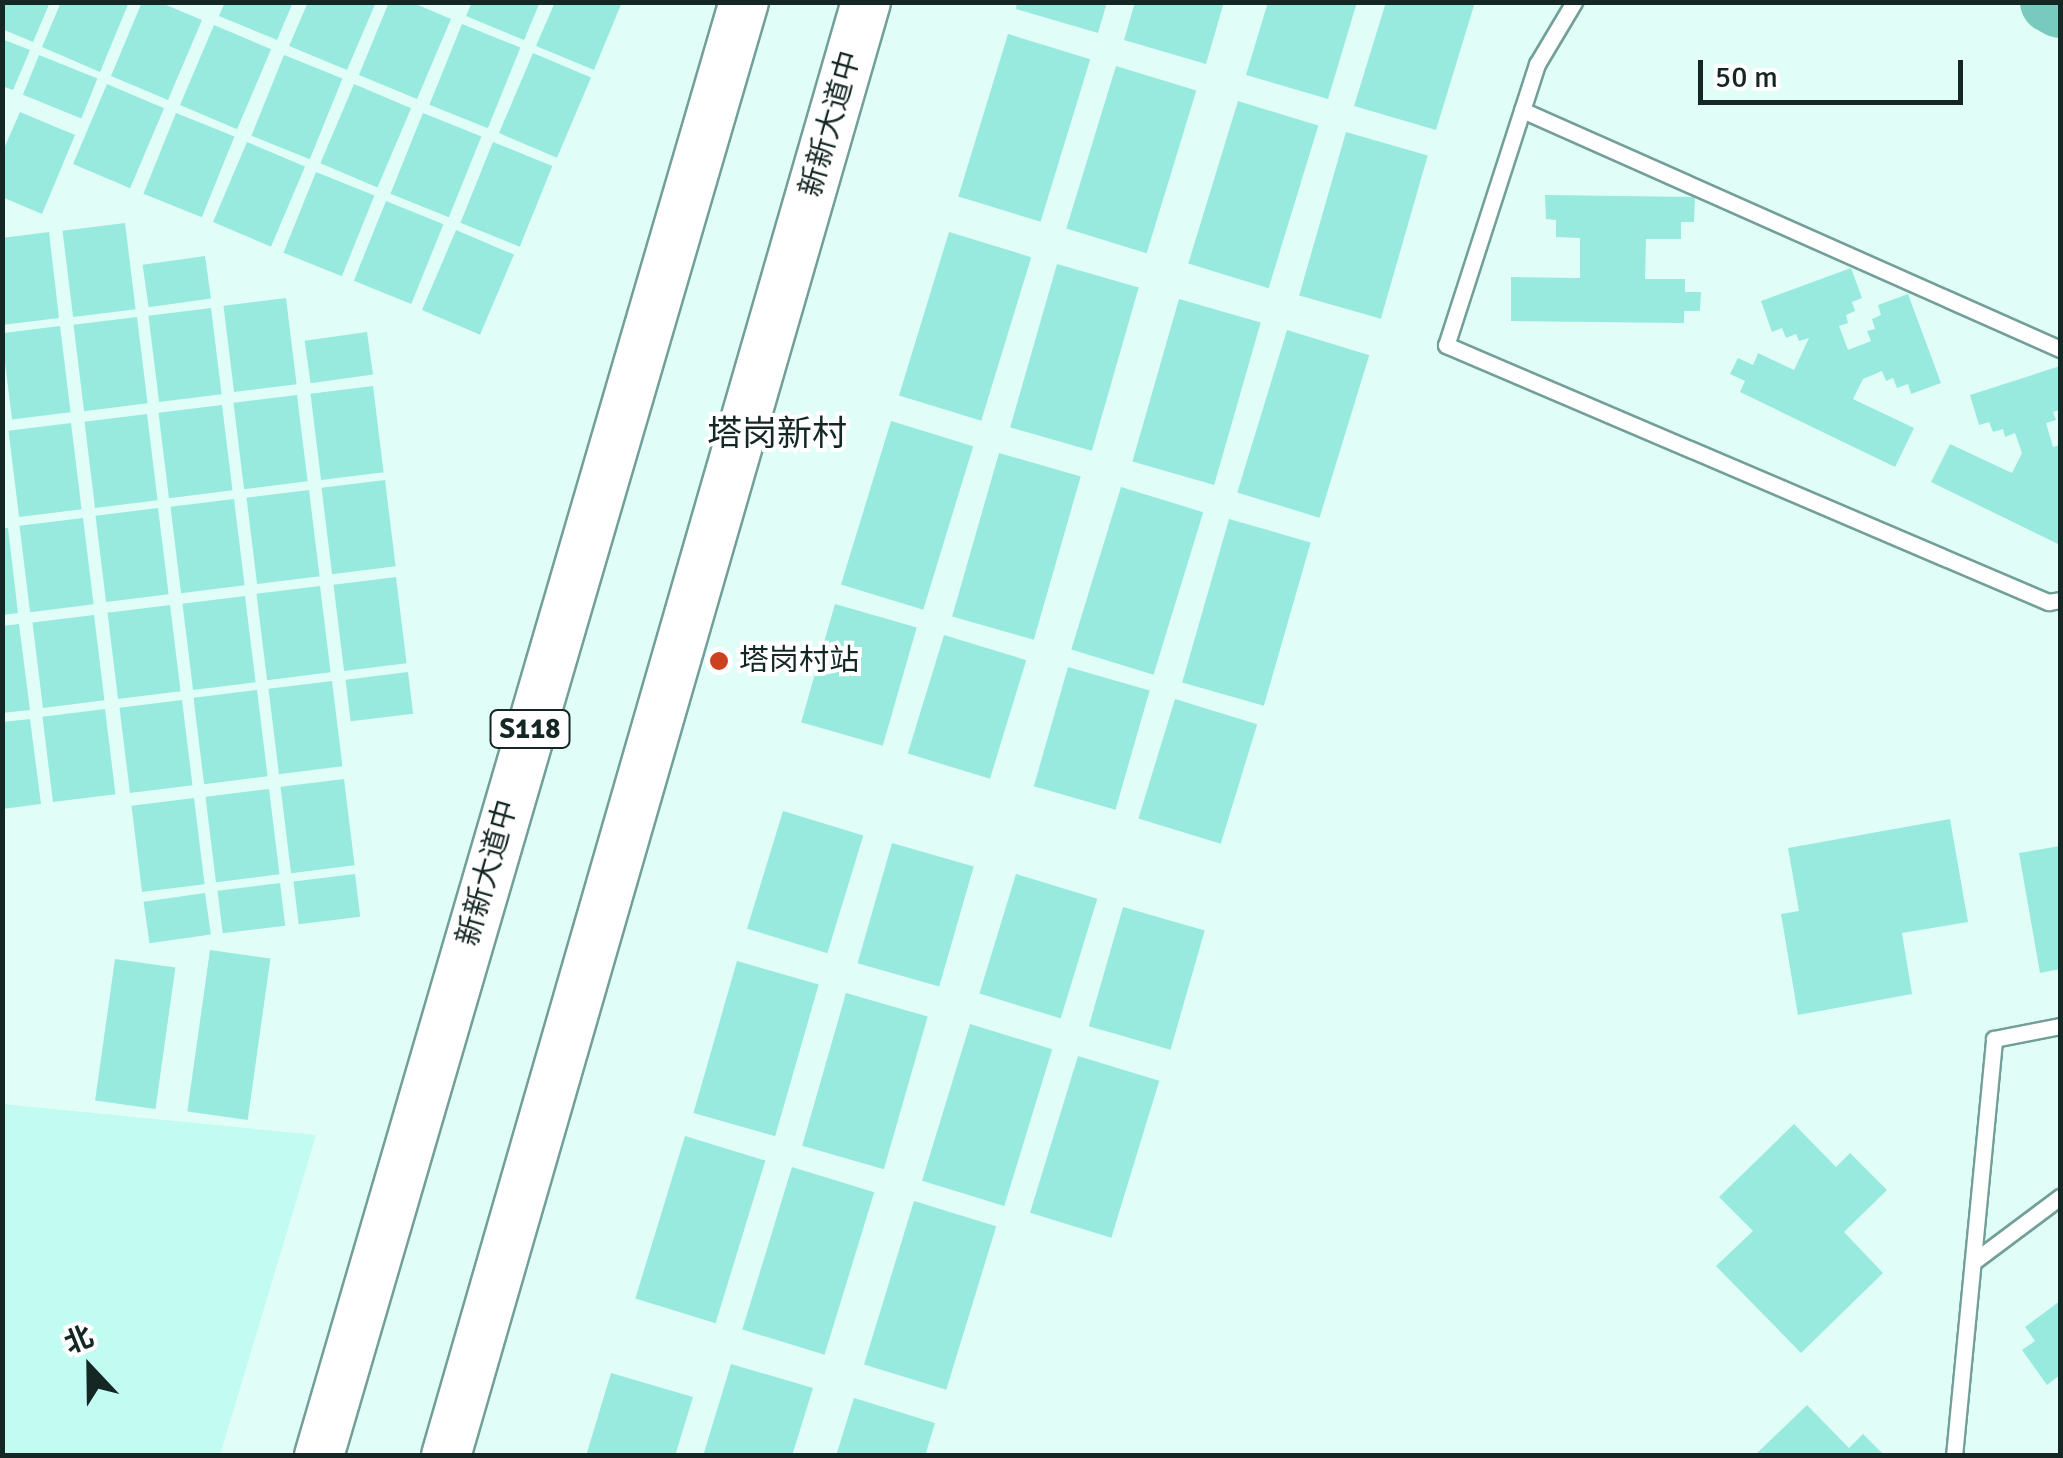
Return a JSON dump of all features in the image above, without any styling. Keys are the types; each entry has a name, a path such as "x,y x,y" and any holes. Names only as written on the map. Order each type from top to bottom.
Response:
{"main road":[{"name":"新新大道中","path":"319,1456 744,2"},
{"name":"新新大道中","path":"446,1456 866,2"}],"lane":[{"path":"1574,2 1537,64 1446,345 2048,602 2060,600"},
{"path":"1522,110 2060,349"},
{"path":"1954,1456 1994,1038 2060,1026"},
{"path":"1972,1262 2060,1197"}],"shaded area":[{"path":"2,1104 316,1135 220,1455 3,1455"}],"building":[{"path":"2,2 50,2 33,42 2,29"},
{"path":"61,2 129,2 100,72 42,47"},
{"path":"142,2 159,2 202,20 168,100 111,76"},
{"path":"225,2 293,2 277,40 219,16"},
{"path":"308,2 376,2 347,70 289,46"},
{"path":"389,2 411,2 451,19 417,99 359,75"},
{"path":"472,2 540,2 524,40 466,16"},
{"path":"555,2 622,2 594,70 536,46"},
{"path":"1017,2 1107,2 1098,33 1016,9"},
{"path":"1135,2 1224,2 1206,64 1124,40"},
{"path":"1268,2 1357,2 1328,99 1246,75"},
{"path":"1386,2 1475,2 1436,130 1354,106"},
{"path":"462,24 520,48 488,128 429,105"},
{"path":"214,25 271,49 237,129 180,105"},
{"path":"1008,34 1090,59 1041,222 958,197"},
{"path":"2,39 30,50 13,90 2,86"},
{"path":"533,53 591,78 557,158 499,133"},
{"path":"39,55 97,79 81,118 23,95"},
{"path":"284,55 342,79 310,159 251,136"},
{"path":"1116,66 1196,91 1147,253 1066,229"},
{"path":"107,84 164,108 130,188 73,164"},
{"path":"354,84 411,108 377,187 320,163"},
{"path":"1238,101 1318,126 1269,288 1188,264"},
{"path":"20,112 75,135 42,214 2,197 2,153"},
{"path":"176,113 234,137 202,217 143,194"},
{"path":"423,113 481,137 449,217 390,194"},
{"path":"1346,132 1428,155 1381,319 1299,295"},
{"path":"247,142 305,167 271,247 213,222"},
{"path":"493,142 552,166 520,247 460,223"},
{"path":"316,172 374,196 342,276 283,253"},
{"path":"1545,195 1695,197 1694,222 1681,222 1681,239 1646,239 1645,279 1685,279 1685,292 1701,292 1700,311 1684,311 1684,323 1511,321 1511,277 1580,278 1580,238 1556,237 1556,220 1546,219"},
{"path":"386,201 443,224 411,304 354,281"},
{"path":"125,223 136,309 73,317 62,231"},
{"path":"456,230 514,255 480,335 422,310"},
{"path":"49,232 59,318 2,325 2,238"},
{"path":"949,232 1031,257 981,421 899,396"},
{"path":"205,256 211,299 149,307 143,265"},
{"path":"1057,264 1139,287 1092,451 1010,427"},
{"path":"1851,268 1862,298 1852,302 1855,311 1846,315 1848,323 1839,326 1848,350 1871,341 1867,331 1875,329 1872,319 1881,315 1878,305 1908,294 1941,383 1911,394 1908,384 1897,388 1893,378 1886,381 1882,371 1863,379 1853,399 1914,428 1895,467 1740,392 1745,381 1730,374 1738,358 1753,365 1758,353 1794,370 1809,338 1799,341 1796,334 1786,338 1782,328 1772,332 1761,301"},
{"path":"286,298 297,384 234,392 223,306"},
{"path":"1179,299 1261,322 1214,485 1132,461"},
{"path":"211,308 222,394 159,402 148,316"},
{"path":"137,317 148,403 84,411 73,325"},
{"path":"60,326 71,412 12,420 2,333"},
{"path":"1287,330 1369,355 1320,518 1237,493"},
{"path":"367,332 373,375 311,383 305,341"},
{"path":"2060,366 2060,410 2053,412 2056,420 2046,423 2053,447 2060,445 2060,545 1931,482 1950,444 2012,473 2022,453 2015,433 2005,437 2003,429 1993,432 1989,422 1979,425 1970,395"},
{"path":"373,386 384,472 321,480 310,394"},
{"path":"297,395 308,481 244,489 233,403"},
{"path":"222,405 232,490 169,498 158,413"},
{"path":"147,414 158,500 95,508 84,422"},
{"path":"891,421 973,446 923,610 841,585"},
{"path":"71,423 82,509 19,517 8,431"},
{"path":"999,453 1081,476 1034,640 952,616"},
{"path":"385,480 396,566 332,574 321,488"},
{"path":"1121,487 1203,512 1154,675 1071,650"},
{"path":"309,490 320,576 257,584 246,498"},
{"path":"234,499 245,585 181,593 170,507"},
{"path":"158,508 169,594 106,602 95,516"},
{"path":"83,518 94,604 30,612 19,526"},
{"path":"1229,519 1311,542 1264,706 1182,682"},
{"path":"2,528 8,528 18,613 2,615"},
{"path":"396,577 407,663 344,671 333,585"},
{"path":"320,586 331,672 267,680 256,594"},
{"path":"245,596 256,682 193,690 182,604"},
{"path":"835,604 917,627 883,746 801,722"},
{"path":"170,605 181,691 118,699 107,613"},
{"path":"94,615 104,700 43,708 32,623"},
{"path":"19,624 30,710 2,713 2,626"},
{"path":"944,635 1026,660 990,779 908,754"},
{"path":"1068,667 1150,690 1116,810 1034,786"},
{"path":"408,672 413,714 351,721 345,680"},
{"path":"332,681 342,766 279,774 268,689"},
{"path":"257,690 268,776 204,784 193,698"},
{"path":"1175,699 1257,724 1221,844 1138,819"},
{"path":"182,700 192,785 130,793 119,708"},
{"path":"105,709 115,794 53,802 42,717"},
{"path":"30,719 41,804 2,809 2,722"},
{"path":"344,779 355,865 291,873 280,787"},
{"path":"269,789 279,874 216,882 205,797"},
{"path":"194,798 205,884 142,892 131,806"},
{"path":"783,811 863,836 827,953 747,929"},
{"path":"1950,819 1968,922 1902,933 1912,994 1798,1015 1781,914 1799,911 1788,848"},
{"path":"892,843 974,866 939,987 858,963"},
{"path":"2060,846 2060,969 2040,973 2019,853"},
{"path":"355,874 360,917 299,924 293,882"},
{"path":"1016,874 1097,899 1061,1018 979,994"},
{"path":"280,883 285,926 223,933 217,891"},
{"path":"205,893 211,935 149,943 144,902"},
{"path":"1123,907 1205,930 1171,1050 1089,1026"},
{"path":"210,950 270,958 248,1120 187,1111"},
{"path":"115,959 175,967 156,1109 95,1101"},
{"path":"737,961 819,984 775,1136 693,1113"},
{"path":"846,993 928,1016 884,1169 802,1146"},
{"path":"970,1024 1052,1049 1004,1206 922,1181"},
{"path":"1078,1056 1159,1081 1111,1238 1030,1213"},
{"path":"1794,1124 1836,1167 1850,1153 1887,1190 1844,1232 1883,1273 1801,1353 1716,1266 1753,1231 1719,1197"},
{"path":"685,1136 765,1161 716,1323 635,1299"},
{"path":"792,1167 874,1192 825,1355 742,1330"},
{"path":"914,1201 996,1226 946,1390 864,1365"},
{"path":"2060,1301 2060,1375 2047,1385 2022,1350 2035,1341 2025,1327"},
{"path":"731,1364 813,1388 792,1456 703,1456"},
{"path":"611,1373 693,1397 675,1456 586,1456"},
{"path":"854,1398 935,1423 925,1456 836,1456"},
{"path":"1807,1405 1849,1448 1863,1434 1885,1456 1754,1456"}],"waterway":[{"path":"2051,2 2060,7"}],"place":[{"name":"塔岗村站","path":"719,661"}],"district":[{"name":"塔岗新村","path":"777,434"}]}
